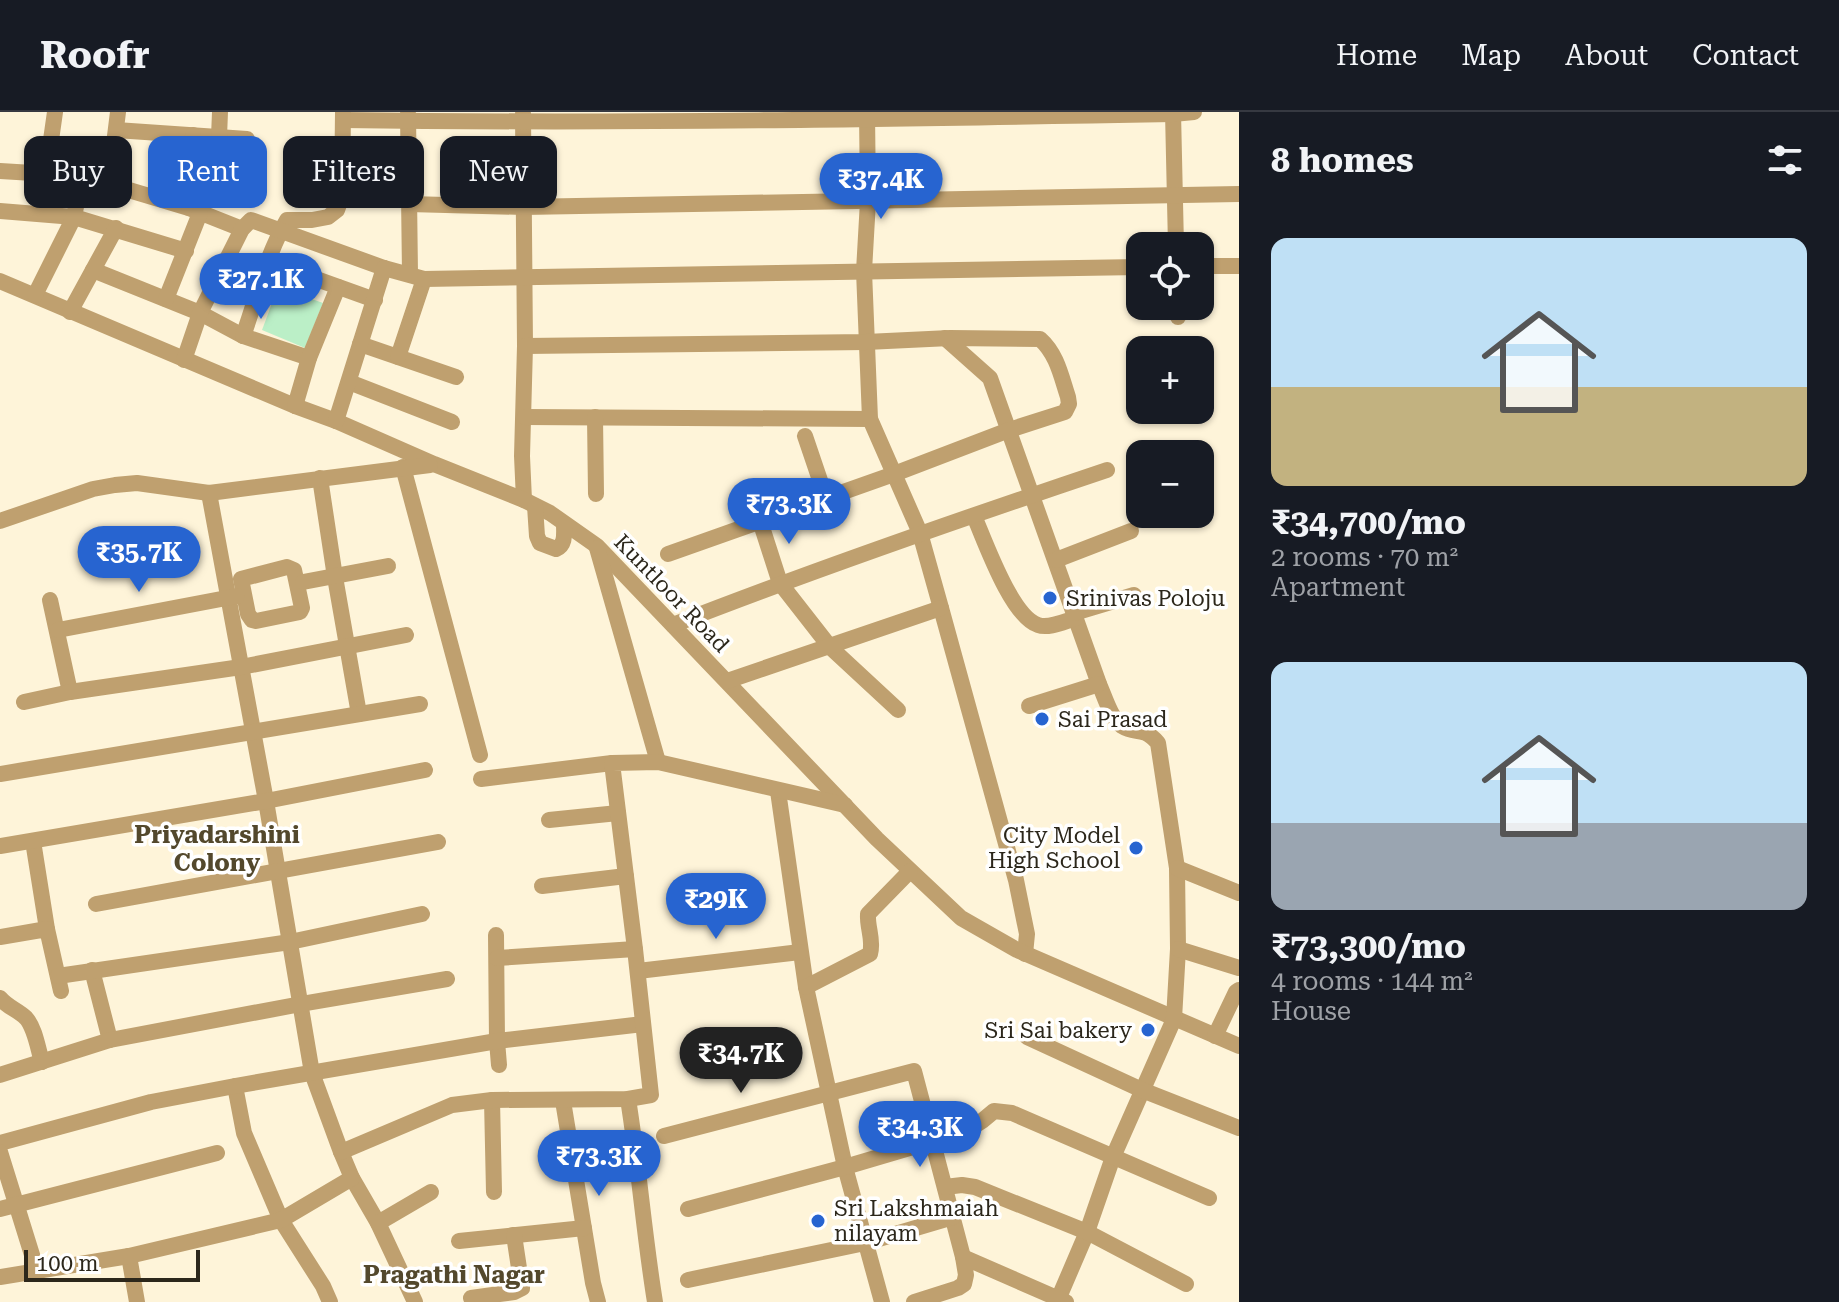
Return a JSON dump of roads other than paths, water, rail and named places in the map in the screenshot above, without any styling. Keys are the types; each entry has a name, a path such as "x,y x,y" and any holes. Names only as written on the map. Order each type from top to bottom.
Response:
{"street":[{"path":"52,136 55,112"},
{"path":"115,136 118,112"},
{"path":"219,136 220,112"},
{"path":"243,336 287,220 328,217 337,210 342,196 343,116 867,116 1194,112"},
{"path":"1173,113 1176,232"},
{"path":"867,116 868,201 864,271 870,419 920,533 1016,880 1027,934 1025,954"},
{"path":"116,130 206,136"},
{"path":"166,299 186,251 195,210 193,135"},
{"path":"0,171 24,173"},
{"path":"132,191 195,210 242,229"},
{"path":"557,206 1239,194"},
{"path":"35,295 76,208"},
{"path":"398,357 417,276 409,208"},
{"path":"523,208 525,417 522,456 540,543 556,549 560,547 564,524"},
{"path":"0,211 74,217 186,251"},
{"path":"184,360 200,313 242,229 251,220 384,268 417,276 524,278 1126,267"},
{"path":"70,312 116,228"},
{"path":"269,262 375,300"},
{"path":"1214,266 1239,266"},
{"path":"336,421 384,268"},
{"path":"93,270 200,313 243,336 309,358"},
{"name":"Kuntloor Road","path":"0,281 530,503 597,546 877,839 961,918 1025,954 1174,1019 1231,1034"},
{"path":"295,406 309,358 338,287"},
{"path":"945,338 990,378 1099,684 1115,718 1121,725 1149,733 1158,743 1177,868 1178,949 1174,1019 1113,1157 1060,1301 963,1257"},
{"path":"525,346 1040,339 1049,346 1055,357 1068,397 1065,412 668,554"},
{"path":"360,344 456,377"},
{"path":"349,382 452,422"},
{"path":"525,417 870,419"},
{"path":"595,417 596,494"},
{"path":"805,436 826,498"},
{"path":"0,521 93,489 115,485 137,483 209,493 434,464"},
{"path":"403,467 480,755"},
{"path":"673,625 920,533 1107,470"},
{"path":"320,478 359,714"},
{"path":"209,493 236,596 241,667 312,1073 352,1178 378,1223 414,1302"},
{"path":"974,516 1004,585 1019,609 1037,625 1048,626 1134,595"},
{"path":"760,521 780,583 830,647 898,710"},
{"path":"1056,560 1131,531"},
{"path":"597,546 658,762"},
{"path":"303,582 388,566"},
{"path":"58,630 236,596"},
{"path":"50,600 70,692"},
{"path":"727,681 941,608"},
{"path":"24,702 70,692 241,667 406,635"},
{"path":"1029,706 1099,684"},
{"path":"0,774 420,704"},
{"path":"481,779 612,763 658,762 847,806"},
{"path":"341,1152 452,1105 492,1100 628,1099 651,1095 612,763"},
{"path":"0,846 266,801 425,770"},
{"path":"778,791 806,987 845,1167 882,1302"},
{"path":"549,820 618,813"},
{"path":"33,841 59,983 92,970 290,942 422,914"},
{"path":"96,904 438,842"},
{"path":"1177,868 1239,893"},
{"path":"806,987 870,954 872,944 868,914 910,871"},
{"path":"542,886 626,876"},
{"path":"0,937 47,929"},
{"path":"496,935 499,1065"},
{"path":"497,958 635,949"},
{"path":"1178,949 1239,968"},
{"path":"638,971 800,952"},
{"path":"92,970 110,1040"},
{"path":"0,1075 110,1040 447,979"},
{"path":"1231,1034 1236,992 1239,990"},
{"path":"0,998 6,1006 26,1018 42,1062"},
{"path":"0,1143 151,1102 235,1086 497,1041 643,1024"},
{"path":"1027,1037 1142,1090 1239,1128"},
{"path":"664,1136 914,1071 966,1275 964,1284 958,1288 914,1302"},
{"path":"235,1086 244,1133 281,1220 330,1302"},
{"path":"628,1099 655,1302"},
{"path":"492,1100 494,1192"},
{"path":"563,1101 598,1302"},
{"path":"688,1209 933,1141 971,1128 997,1110 1012,1113 1209,1198"},
{"path":"0,1152 8,1206 37,1271"},
{"path":"8,1206 217,1153"},
{"path":"0,1277 129,1256 281,1220 352,1178"},
{"path":"945,1187 975,1187 1087,1232 1188,1292"},
{"path":"378,1223 431,1192"},
{"path":"688,1280 865,1243 953,1217"},
{"path":"459,1241 584,1228"},
{"path":"471,1298 522,1288 514,1235"},
{"path":"129,1256 137,1302"}],"place":[{"name":"Srinivas Poloju","path":"1050,598"},
{"name":"Sai Prasad","path":"1042,719"},
{"name":"City Model High School","path":"1136,848"},
{"name":"Sri Sai bakery","path":"1148,1030"},
{"name":"Sri Lakshmaiah nilayam","path":"818,1221"}],"district":[{"name":"Priyadarshini Colony","path":"217,849"},
{"name":"Pragathi Nagar","path":"454,1275"}]}
